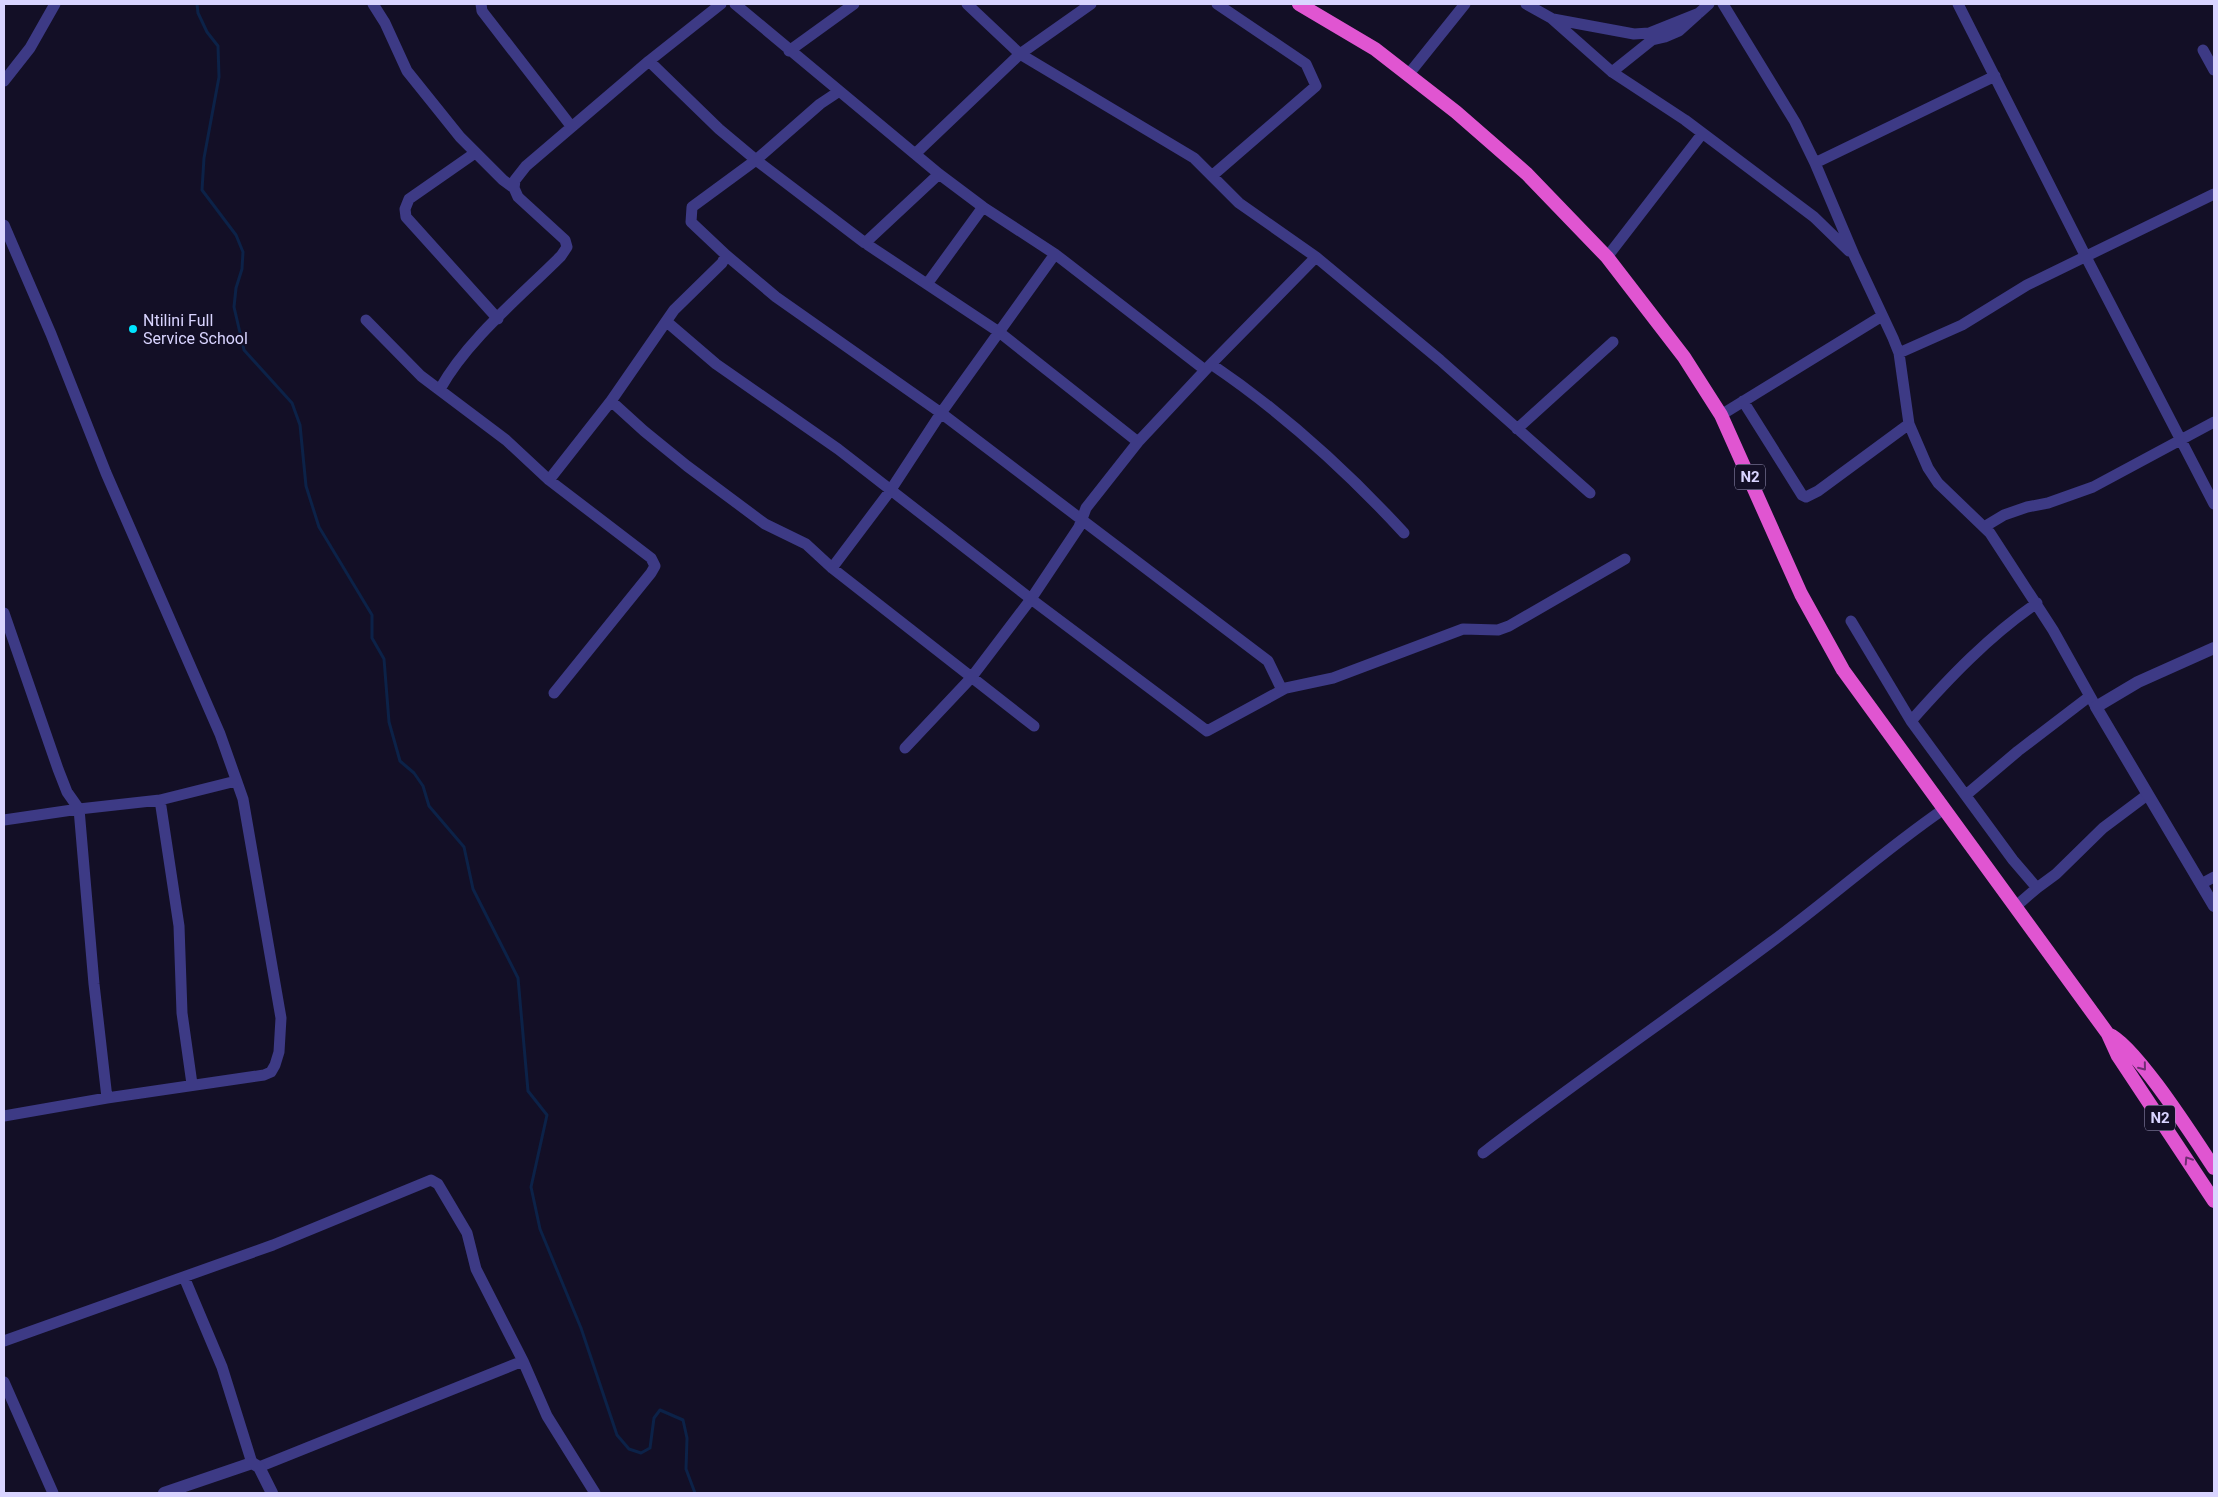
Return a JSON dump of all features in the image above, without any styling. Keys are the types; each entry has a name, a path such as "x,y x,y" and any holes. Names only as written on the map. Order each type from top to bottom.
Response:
{"highway":[{"name":"N2","path":"1299,4 1375,49 1456,112 1527,174 1607,257 1684,357 1720,415 1801,594 1843,670 2108,1034 2112,1046 2214,1201"},
{"name":"N2","path":"2108,1034 2123,1043 2146,1072 2214,1168"}],"street":[{"path":"4,80 30,48 55,4"},
{"path":"373,4 385,23 407,71 475,153 514,188 518,197 565,240 567,247 561,256 498,319 447,376 440,389"},
{"path":"481,4 482,11 571,126"},
{"path":"514,188 515,180 526,166 649,61 721,4"},
{"path":"735,4 838,92 939,174 983,207 1055,254 1208,367 1247,388 1358,483 1404,533"},
{"path":"789,51 854,4"},
{"path":"966,4 1020,54 1194,158 1239,203 1316,257 1440,360 1590,493"},
{"path":"915,154 1020,54 1091,4"},
{"path":"1212,175 1316,86 1306,64 1217,4"},
{"path":"1408,75 1465,4"},
{"path":"1526,4 1551,18 1612,72 1685,120 1814,217 1854,255"},
{"path":"1612,72 1650,36 1699,13 1709,4"},
{"path":"1723,4 1795,122 1899,353 1910,424 1928,468 1938,483 1984,527 2037,603 2147,795 2214,906"},
{"path":"1958,4 2214,504"},
{"path":"1551,18 1650,36"},
{"path":"2203,50 2214,70"},
{"path":"649,61 719,129 756,160 865,243 999,332 1138,442"},
{"path":"1815,163 1995,76"},
{"path":"838,92 820,104 756,160 692,207 691,222 726,256 776,297 941,412 1268,660 1282,690"},
{"path":"1607,257 1702,134"},
{"path":"475,153 409,199 405,209 406,217 498,319"},
{"path":"865,243 939,174"},
{"path":"1899,353 1962,325 2026,286 2214,194"},
{"path":"927,284 983,207"},
{"path":"4,225 51,334 106,473 220,734 236,780 249,827 259,898 281,1018 279,1052 276,1065 271,1072 264,1075 192,1084 144,1094 107,1098 4,1116"},
{"path":"832,568 890,491 941,412 1055,254"},
{"path":"549,480 611,401 674,310 722,263 726,256"},
{"path":"905,748 971,678 1031,599 1078,527 1086,508 1138,442 1208,367 1316,257"},
{"path":"1720,415 1882,316"},
{"path":"366,320 421,376 506,440 549,480 651,558 655,566 652,573 554,693"},
{"path":"667,322 738,381 838,449 1031,599 1208,731 1282,690 1333,678 1463,630 1498,630 1509,626 1625,559"},
{"path":"1517,429 1613,342"},
{"path":"611,401 687,466 765,524 806,544 832,568 1034,726"},
{"path":"1743,401 1802,495 1806,497 1818,492 1910,424"},
{"path":"1984,527 2004,515 2027,507 2048,503 2093,487 2214,422"},
{"path":"1911,721 1962,666 2011,622 2037,603"},
{"path":"4,613 58,769 67,792 79,809 94,984 107,1098"},
{"path":"1851,621 1911,721 2013,860 2037,888"},
{"path":"1966,795 2018,751 2093,702 2214,648"},
{"path":"4,820 160,800 236,780"},
{"path":"2015,907 2056,874 2103,828 2147,795"},
{"path":"160,800 179,926 182,1013 192,1084"},
{"path":"1482,1153 1835,895 1910,833 1944,809"},
{"path":"2201,884 2214,877"},
{"path":"4,1341 273,1246 431,1180 438,1184 463,1225 476,1269 523,1361 547,1416 595,1493"},
{"path":"184,1277 222,1367 255,1465 272,1493"},
{"path":"164,1493 255,1465 523,1361"},
{"path":"4,1382 53,1493"}],"waterway":[{"path":"197,4 198,13 207,32 218,46 219,77 204,158 202,190 236,235 243,252 242,269 236,288 234,307 244,350 292,403 300,425 306,486 319,527 372,615 372,638 384,659 389,722 400,761 414,773 423,786 429,806 464,847 473,889 518,978 528,1091 547,1115 531,1187 540,1229 581,1328 617,1435 629,1449 641,1453 650,1448 654,1418 660,1410 683,1420 687,1438 686,1469 695,1493"}],"place":[{"name":"Ntilini Full Service School","path":"133,329"}]}
